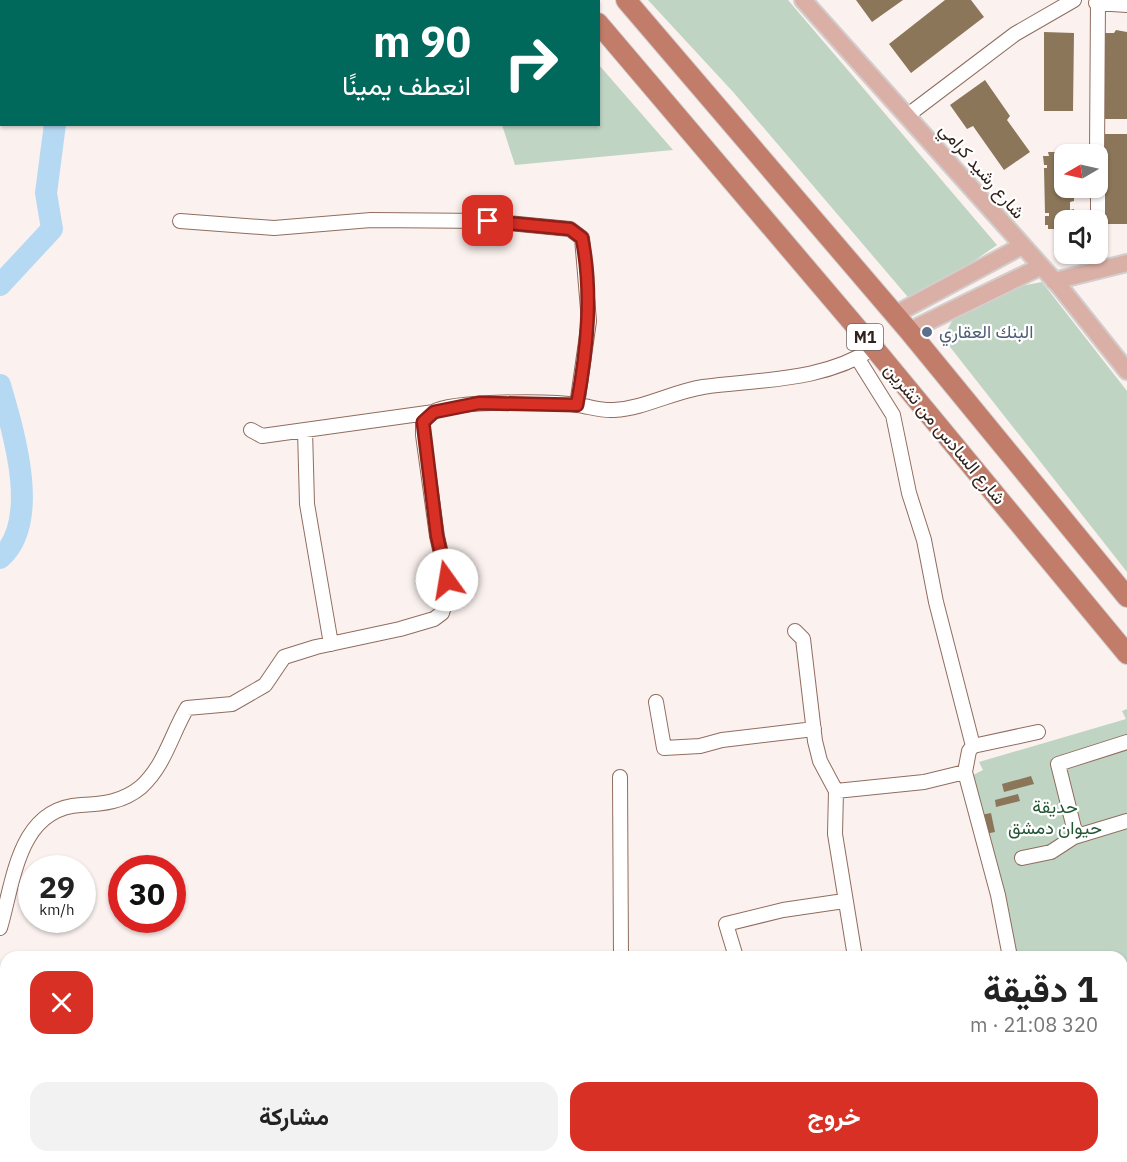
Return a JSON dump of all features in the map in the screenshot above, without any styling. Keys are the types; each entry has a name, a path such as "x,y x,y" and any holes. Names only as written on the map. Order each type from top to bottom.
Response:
{"highway":[{"name":"شارع السادس من تشرين","path":"626,0 909,331 1127,597"},
{"name":"شارع السادس من تشرين","path":"600,25 866,354 1127,654"}],"main road":[{"name":"شارع رشيد كرامي","path":"811,3 1057,284 1127,371"},
{"path":"894,315 1023,246"},
{"path":"1057,284 1127,263"},
{"path":"909,331 1040,267"},
{"path":"1057,284 1127,272"}],"street":[{"path":"908,115 1015,34 1074,0"},
{"path":"1097,144 1097,2 1127,5"},
{"path":"180,221 274,228 371,220 488,221 570,229 582,238 589,321 577,405"},
{"path":"251,430 262,436 434,412 479,403 577,405 598,410 630,408 703,387 771,382 825,370 866,354 893,415 909,493 924,540 939,613 973,746"},
{"path":"0,928 23,848 31,833 49,812 76,805 110,803 140,788 160,763 187,708 232,704 265,686 284,657 331,644 400,630 434,619 442,613 447,593 447,580 437,536 423,435 423,422 434,412"},
{"path":"305,430 307,504 331,644"},
{"path":"795,631 803,639 820,761 836,791 835,834 854,951"},
{"path":"656,702 664,748 700,746 722,740 814,729"},
{"path":"1009,951 994,880 965,772 969,751 973,746 1038,732"},
{"path":"1076,836 1058,764 1127,742"},
{"path":"836,791 924,782 965,772"},
{"path":"620,777 621,951"},
{"path":"1022,858 1050,852 1076,836 1127,821"},
{"path":"734,951 726,924 783,910 844,901"}],"green space":[{"path":"648,0 788,0 997,245 913,303 734,93"},
{"path":"600,66 673,150 515,165 502,126 600,126"},
{"path":"1042,282 1127,391 1127,572 943,338 952,321 1010,288"},
{"name":"حديقة حيوان دمشق","path":"1127,709 1127,951 1011,951 971,776 983,770 979,762 1126,719 1122,711"}],"building":[{"path":"856,0 903,0 872,22"},
{"path":"945,0 971,0 984,17 911,73 889,44"},
{"path":"1116,30 1127,32 1127,119 1104,119 1105,33 1114,33"},
{"path":"1044,32 1074,33 1073,111 1044,111"},
{"path":"985,80 1010,116 1007,120 1030,152 1004,170 973,126 967,129 950,105"},
{"path":"1104,134 1127,134 1127,224 1108,224 1108,210 1104,210 1104,198 1108,198 1108,144 1104,144"},
{"path":"1048,152 1054,152 1054,198 1074,198 1074,201 1070,202 1070,210 1054,210 1054,229 1048,229 1048,225 1045,225 1045,216 1049,216 1049,213 1045,213 1044,168 1047,168 1047,165 1044,165 1043,156 1049,156"},
{"path":"1031,776 1034,784 1004,792 1002,784"},
{"path":"1018,794 1020,801 996,807 995,800"},
{"path":"991,813 995,832 985,834 981,815"}],"waterway":[{"path":"0,285 52,229 46,193 55,126"},
{"path":"0,385 17,450 22,499 20,522 13,542 0,558"}],"place":[{"name":"البنك العقاري","path":"927,332"}],"route":[{"path":"447,580 437,536 423,422 434,412 479,403 577,405 586,350 589,321 584,247 578,232 570,229 488,221"}]}
